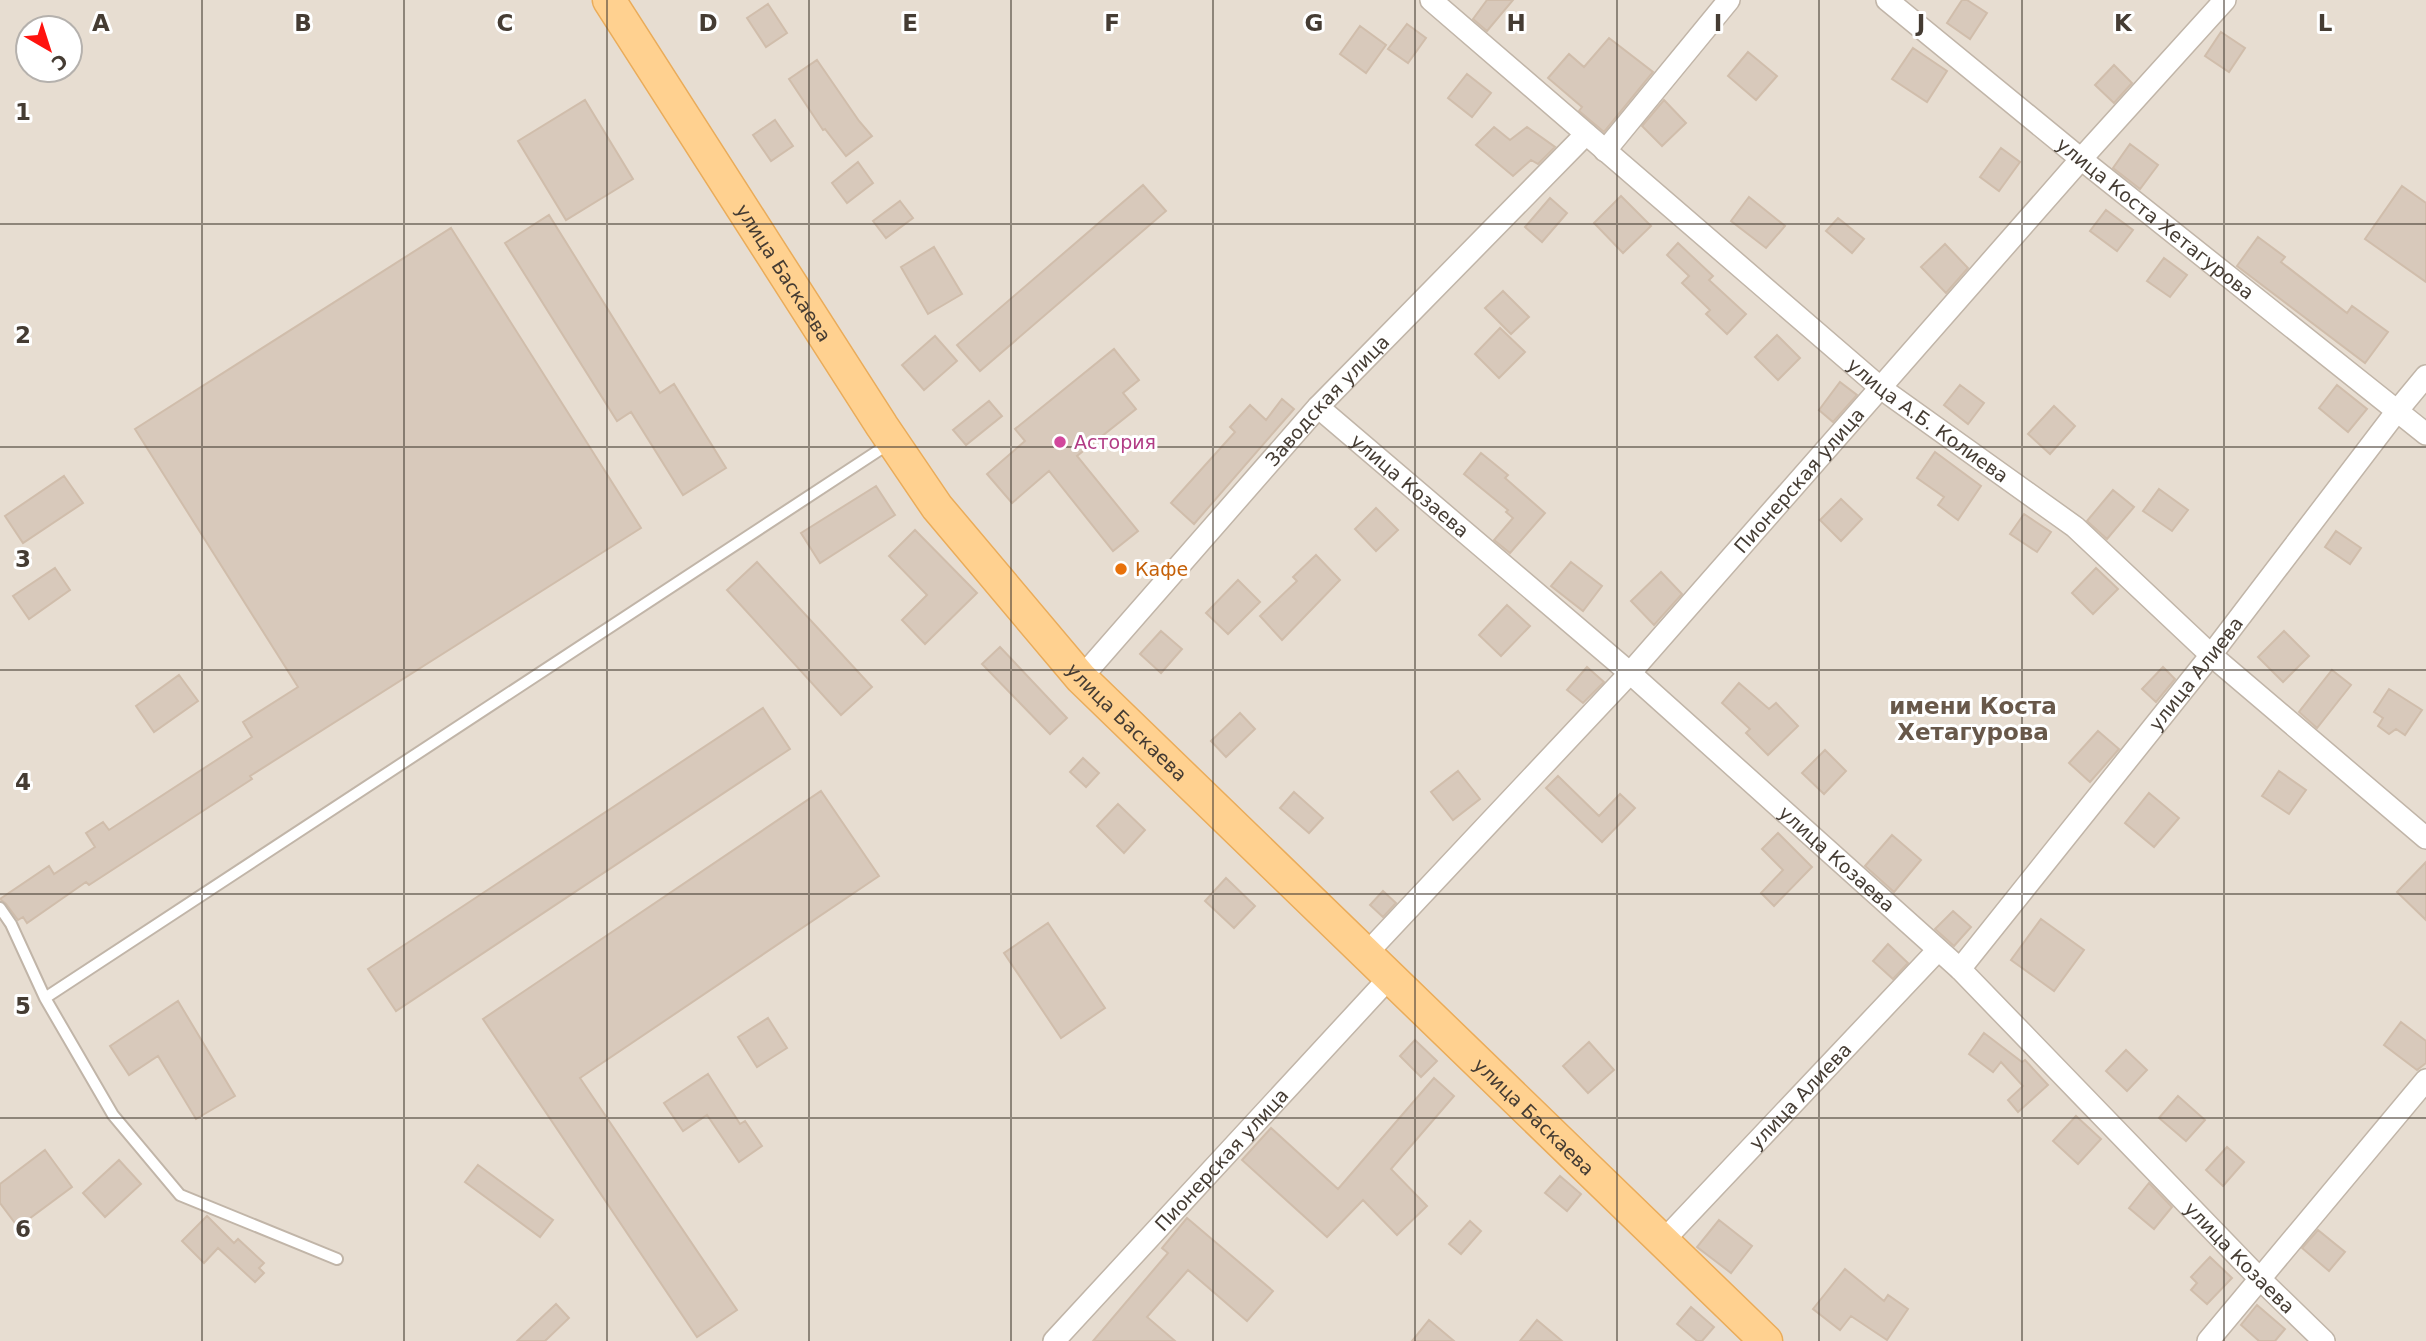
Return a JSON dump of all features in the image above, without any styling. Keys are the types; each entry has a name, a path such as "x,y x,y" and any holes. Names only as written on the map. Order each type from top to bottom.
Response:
{"main road":[{"name":"улица Баскаева","path":"608,0 937,507 1081,678 1766,1341"}],"street":[{"name":"улица А.Б. Колиева","path":"1431,0 1881,389 2075,527 2211,656 2426,838"},
{"path":"1605,151 1729,0"},
{"name":"улица Коста Хетагурова","path":"1887,0 2081,159 2426,434"},
{"name":"Пионерская улица","path":"1366,954 1630,673 2081,159 2225,0"},
{"name":"Заводская улица","path":"1081,678 1318,407 1586,134"},
{"name":"улица Алиева","path":"1960,969 2211,656 2426,376"},
{"name":"улица Козаева","path":"1318,407 1630,673 1960,969 2260,1279 2324,1341"},
{"name":"улица Алиева","path":"1662,1242 1938,950"},
{"name":"Пионерская улица","path":"1054,1341 1390,977"},
{"path":"2208,1341 2426,1080"}],"lane":[{"path":"45,998 892,441"},
{"path":"0,908 11,924 45,998 113,1115 180,1195 337,1259"}],"shaded area":[{"name":"имени Коста Хетагурова","path":"0,0 2426,0 2426,1341 0,1341"}],"building":[{"path":"1487,0 1513,0 1487,31 1473,19"},
{"path":"1962,0 1967,0 1987,13 1970,39 1947,23"},
{"path":"768,4 787,33 766,47 747,18"},
{"path":"1407,24 1426,38 1408,63 1388,49"},
{"path":"1360,26 1386,45 1366,73 1340,54"},
{"path":"2221,32 2245,48 2229,72 2205,56"},
{"path":"1609,38 1653,72 1604,132 1579,111 1582,107 1548,78 1569,54 1584,67"},
{"path":"1913,48 1947,71 1927,102 1892,79"},
{"path":"1748,52 1777,76 1756,100 1728,76"},
{"path":"817,60 872,136 846,156 825,129 823,130 789,79"},
{"path":"2114,65 2132,83 2114,103 2095,85"},
{"path":"1467,74 1491,93 1472,117 1448,98"},
{"path":"585,100 633,179 566,220 518,141"},
{"path":"1664,100 1686,123 1662,146 1642,126"},
{"path":"775,120 793,146 771,161 753,135"},
{"path":"1494,127 1510,140 1527,127 1555,147 1538,164 1531,160 1513,176 1476,145"},
{"path":"2130,144 2158,165 2140,189 2113,168"},
{"path":"2001,148 2020,162 1999,191 1980,177"},
{"path":"858,162 873,183 847,203 832,183"},
{"path":"1143,185 1166,211 980,371 957,345"},
{"path":"2402,186 2426,203 2426,282 2365,239"},
{"path":"1621,196 1651,226 1623,253 1594,223"},
{"path":"1749,197 1785,226 1766,248 1731,221"},
{"path":"1550,198 1567,213 1542,242 1525,227"},
{"path":"900,201 913,218 886,238 873,221"},
{"path":"2106,210 2133,230 2117,251 2090,231"},
{"path":"549,215 660,393 674,384 726,468 683,495 631,412 617,421 505,243"},
{"path":"1838,218 1864,239 1852,253 1826,231"},
{"path":"451,228 641,528 250,776 252,779 89,885 86,882 27,923 23,917 18,920 0,899 49,866 54,874 95,847 86,833 103,822 109,830 252,737 243,722 298,687 135,429"},
{"path":"2258,237 2285,257 2281,262 2347,313 2352,306 2388,332 2365,363 2237,266"},
{"path":"1678,243 1713,276 1709,280 1746,314 1727,334 1706,314 1710,310 1682,283 1689,276 1667,255"},
{"path":"1945,244 1968,268 1946,293 1921,267"},
{"path":"934,247 962,294 928,314 901,267"},
{"path":"2164,258 2187,275 2170,297 2147,281"},
{"path":"1503,291 1529,317 1511,334 1485,308"},
{"path":"1500,328 1525,352 1499,378 1475,354"},
{"path":"1777,335 1800,358 1778,380 1755,357"},
{"path":"935,336 957,361 924,390 902,365"},
{"name":"Астория","path":"1114,349 1139,380 1123,393 1136,409 1077,456 1138,531 1113,551 1049,471 1012,503 987,474 1025,441 1015,429"},
{"path":"1840,382 1857,395 1833,422 1819,410"},
{"path":"1960,385 1984,403 1968,424 1944,405"},
{"path":"2337,385 2367,409 2348,432 2319,408"},
{"path":"1282,399 1294,409 1194,524 1171,503 1235,432 1230,427 1250,405 1266,420"},
{"path":"989,401 1002,416 966,445 953,430"},
{"path":"2054,406 2075,426 2050,454 2028,434"},
{"path":"1935,452 1981,486 1958,520 1938,505 1944,497 1917,478"},
{"path":"1481,453 1508,475 1505,478 1545,513 1510,553 1494,540 1513,518 1506,512 1508,510 1464,474"},
{"path":"64,476 83,503 23,543 5,516"},
{"path":"876,486 895,515 820,563 801,533"},
{"path":"2159,489 2188,510 2172,531 2143,511"},
{"path":"2113,490 2134,507 2107,539 2087,521"},
{"path":"1841,499 1862,519 1841,541 1820,520"},
{"path":"1376,508 1398,530 1376,551 1355,529"},
{"path":"2024,514 2051,532 2037,552 2010,534"},
{"path":"915,530 977,593 925,644 902,620 927,595 889,556"},
{"path":"2336,531 2361,548 2350,564 2325,547"},
{"path":"1316,555 1340,580 1282,640 1260,616 1297,581 1293,577"},
{"path":"757,562 872,687 841,715 727,590"},
{"path":"1571,562 1602,586 1583,611 1551,586"},
{"path":"55,568 70,590 29,619 13,596"},
{"path":"2096,568 2118,589 2093,614 2072,593"},
{"path":"1661,572 1682,594 1654,625 1631,601"},
{"path":"1238,580 1260,602 1228,634 1206,613"},
{"path":"1507,605 1530,626 1501,656 1479,635"},
{"path":"1161,631 1182,649 1161,673 1140,654"},
{"path":"2284,631 2309,656 2283,682 2258,657"},
{"path":"1000,647 1067,718 1050,734 982,664"},
{"path":"1587,667 1604,682 1583,703 1567,690"},
{"path":"2163,667 2175,679 2156,702 2142,689"},
{"path":"2332,670 2351,685 2317,728 2299,712"},
{"path":"179,675 198,701 154,732 136,706"},
{"path":"1739,683 1769,709 1776,703 1798,726 1768,755 1746,733 1750,729 1722,703"},
{"path":"2389,689 2422,710 2405,735 2396,729 2389,734 2378,726 2383,718 2374,712"},
{"path":"763,708 790,749 396,1011 368,969"},
{"path":"1240,713 1255,729 1226,757 1211,741"},
{"path":"2098,731 2119,749 2090,782 2069,763"},
{"path":"1825,750 1846,771 1824,794 1802,773"},
{"path":"1083,758 1099,773 1086,787 1070,772"},
{"path":"1458,771 1480,799 1453,820 1431,792"},
{"path":"2279,771 2306,790 2289,814 2262,796"},
{"path":"1558,776 1599,816 1620,794 1635,808 1602,842 1546,788"},
{"path":"821,791 879,876 580,1078 737,1310 697,1337 483,1019"},
{"path":"1294,792 1323,818 1309,833 1280,808"},
{"path":"2149,793 2179,818 2154,847 2125,823"},
{"path":"1118,804 1145,830 1124,853 1097,826"},
{"path":"1778,833 1812,867 1774,906 1761,893 1783,870 1762,849"},
{"path":"1892,835 1921,860 1894,892 1865,866"},
{"path":"2426,862 2426,920 2397,892"},
{"path":"1226,878 1255,906 1234,928 1205,901"},
{"path":"1383,891 1396,903 1383,917 1370,905"},
{"path":"1953,911 1971,927 1954,946 1935,929"},
{"path":"2041,919 2084,950 2054,991 2011,960"},
{"path":"1048,923 1105,1008 1061,1038 1004,953"},
{"path":"1888,944 1908,963 1893,979 1873,961"},
{"path":"178,1001 235,1096 196,1119 158,1056 129,1075 110,1046"},
{"path":"768,1018 787,1048 757,1067 738,1037"},
{"path":"2401,1022 2426,1041 2426,1063 2417,1070 2384,1045"},
{"path":"1984,1033 2022,1062 2025,1060 2048,1085 2018,1112 2008,1100 2023,1086 2001,1062 1993,1072 1969,1054"},
{"path":"1415,1040 1437,1061 1421,1077 1400,1056"},
{"path":"1589,1042 1614,1070 1588,1093 1563,1066"},
{"path":"2126,1050 2147,1070 2127,1091 2106,1071"},
{"path":"708,1074 740,1124 745,1121 762,1146 739,1162 707,1115 683,1131 664,1103"},
{"path":"1434,1078 1454,1096 1391,1169 1427,1206 1397,1235 1363,1200 1327,1237 1242,1160 1271,1128 1338,1189"},
{"path":"2178,1096 2205,1120 2186,1141 2159,1118"},
{"path":"2076,1116 2101,1139 2078,1164 2053,1141"},
{"path":"2227,1147 2244,1162 2223,1186 2206,1170"},
{"path":"45,1150 72,1187 18,1227 0,1203 0,1184"},
{"path":"119,1160 141,1184 105,1217 83,1193"},
{"path":"478,1165 553,1220 540,1237 465,1182"},
{"path":"1560,1176 1581,1194 1567,1211 1545,1193"},
{"path":"2149,1183 2172,1207 2154,1229 2129,1208"},
{"path":"207,1216 234,1243 238,1239 264,1263 259,1268 264,1273 255,1282 218,1248 204,1263 182,1241"},
{"path":"1187,1218 1273,1291 1247,1321 1188,1270 1147,1317 1175,1341 1093,1341 1168,1253 1162,1248"},
{"path":"1719,1220 1752,1246 1731,1273 1697,1247"},
{"path":"1470,1221 1481,1231 1461,1254 1449,1244"},
{"path":"2318,1230 2345,1252 2329,1271 2302,1248"},
{"path":"2210,1257 2232,1278 2207,1304 2191,1290 2197,1283 2191,1277"},
{"path":"1845,1269 1884,1301 1888,1295 1908,1309 1887,1340 1851,1316 1840,1330 1813,1309"},
{"path":"556,1304 569,1318 545,1341 517,1341"},
{"path":"2257,1305 2285,1329 2275,1341 2259,1341 2241,1325"},
{"path":"1691,1307 1714,1327 1702,1341 1697,1341 1677,1324"},
{"path":"1429,1320 1454,1341 1412,1341"},
{"path":"1537,1320 1562,1341 1520,1341"}],"place":[{"name":"Астория","path":"1060,442"},
{"name":"Кафе","path":"1121,569"}],"district":[{"name":"имени Коста Хетагурова","path":"1973,719"}]}
